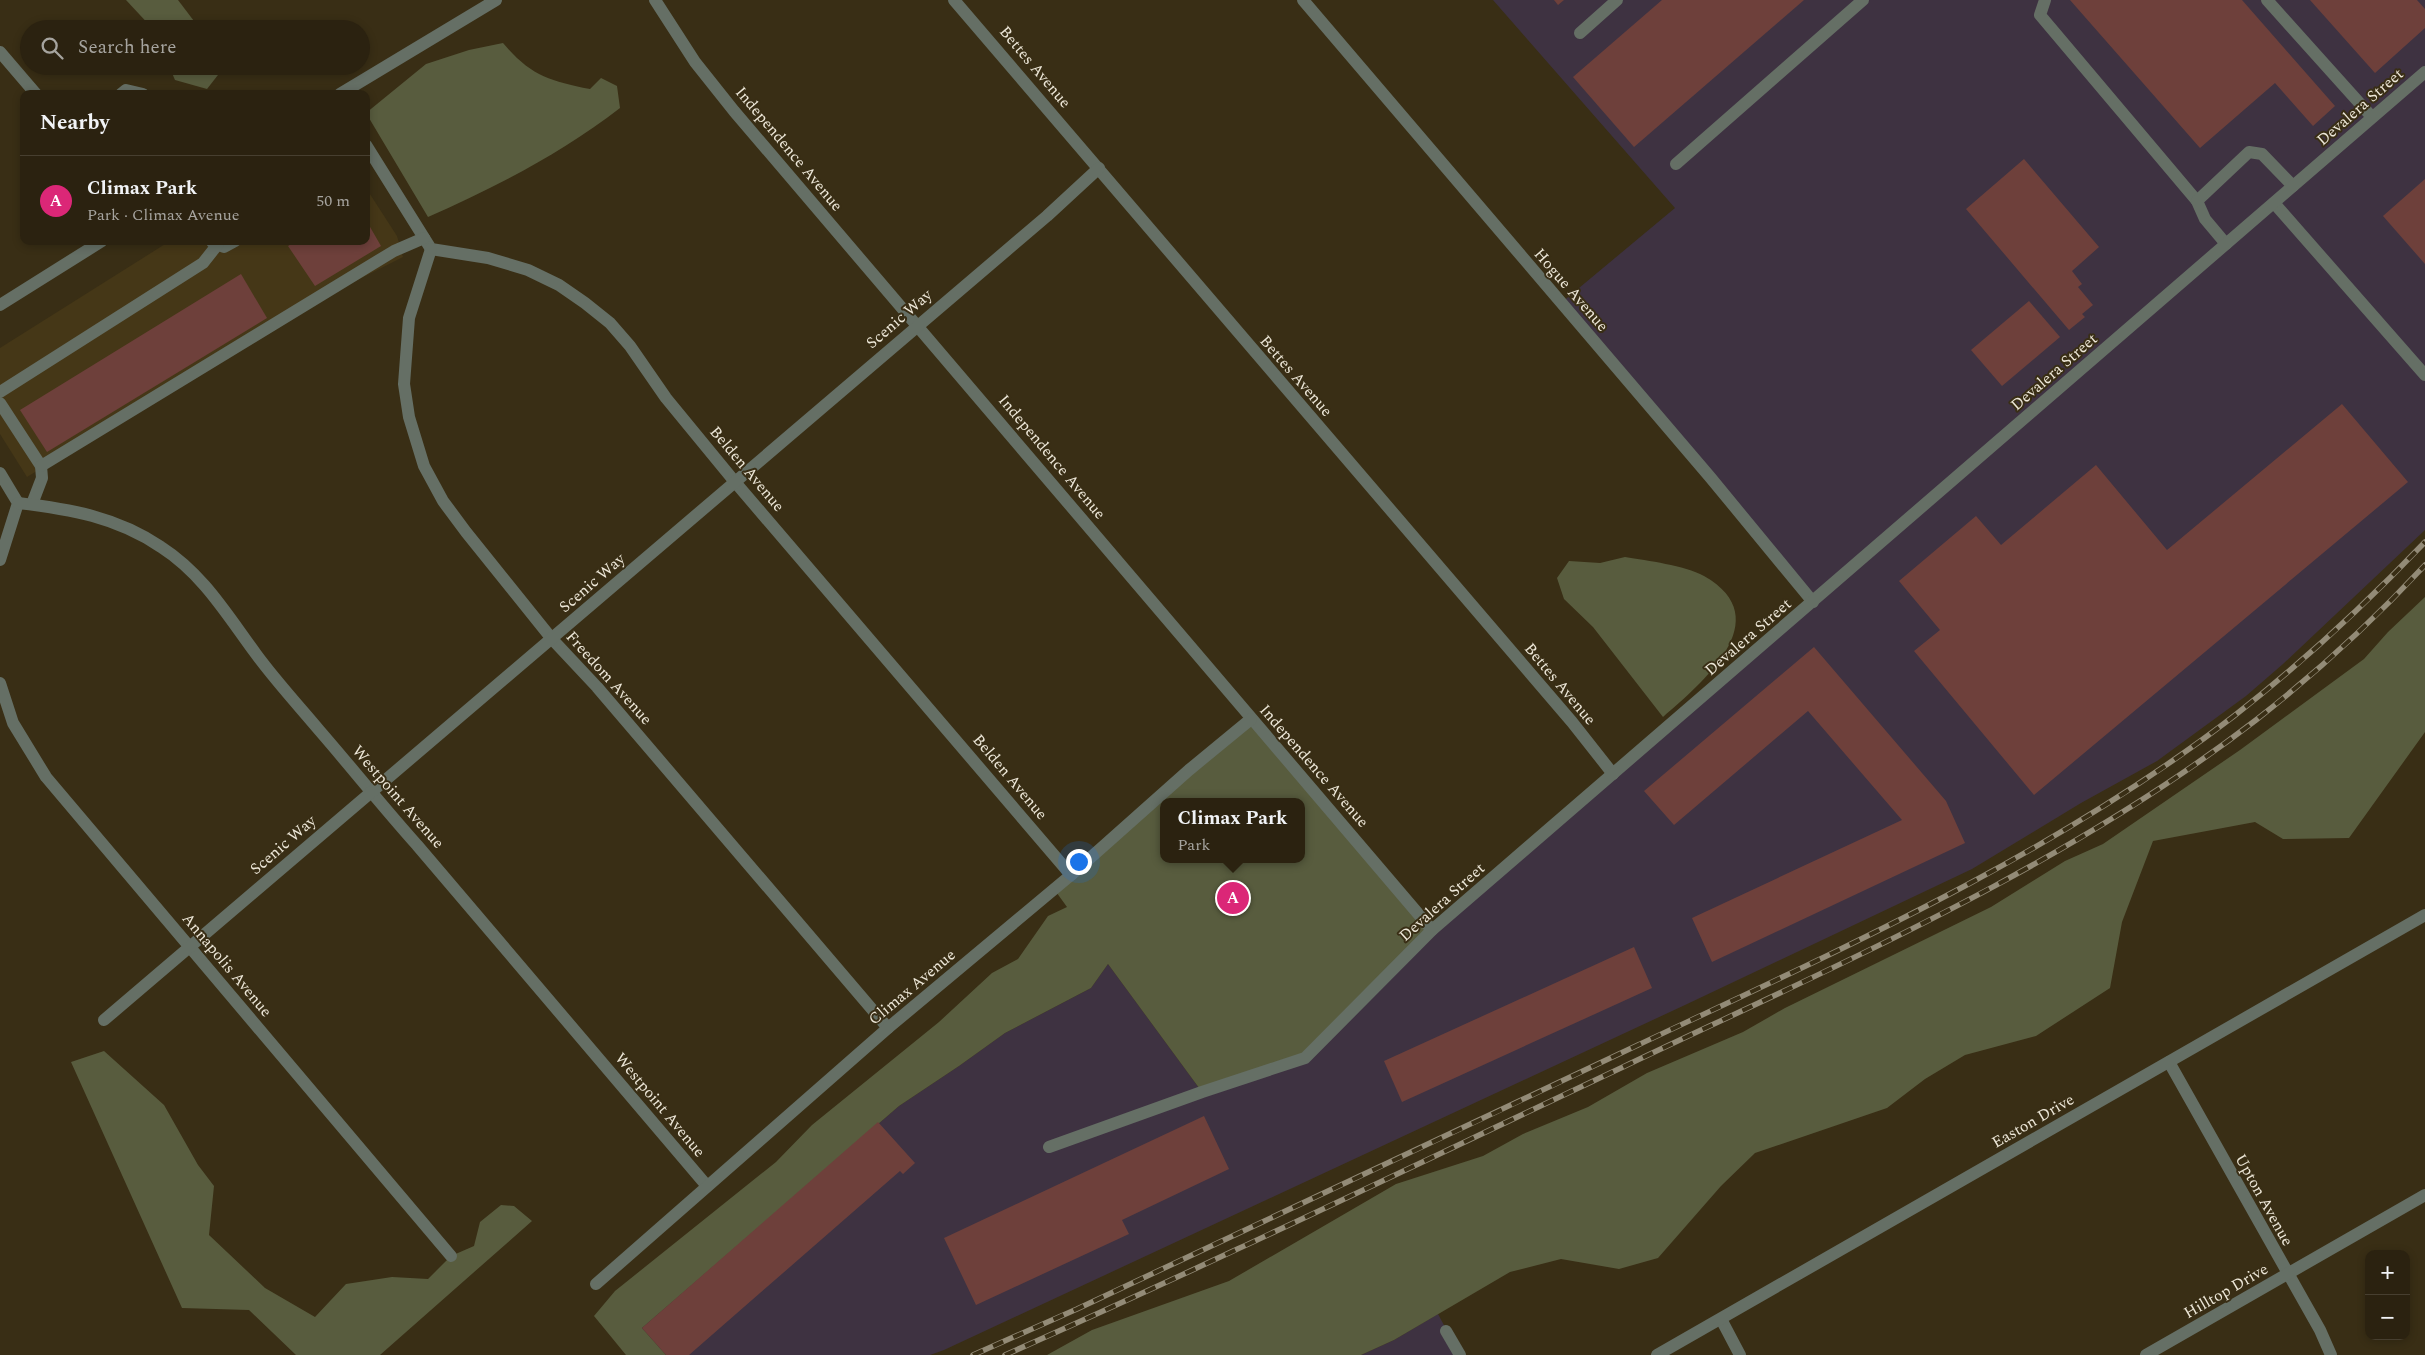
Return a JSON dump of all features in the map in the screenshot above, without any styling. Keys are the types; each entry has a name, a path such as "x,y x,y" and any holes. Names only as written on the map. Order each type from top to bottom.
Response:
{"street":[{"path":"347,90 496,0"},
{"name":"Independence Avenue","path":"655,0 695,62 712,83 876,276 916,327 967,382 1432,930"},
{"name":"Bettes Avenue","path":"954,0 1099,168 1267,368 1572,722 1613,774"},
{"name":"Hogue Avenue","path":"1303,0 1710,476 1813,602"},
{"path":"1580,33 1617,0"},
{"path":"1676,164 1863,0"},
{"path":"2045,0 2040,14 2197,202 2205,219 2226,244"},
{"path":"2267,0 2372,117"},
{"path":"0,52 33,90"},
{"name":"Devalera Street","path":"1049,1147 1202,1092 1305,1058 1432,930 2425,72"},
{"path":"2197,202 2249,152 2262,154 2293,186"},
{"path":"371,161 431,249"},
{"name":"Scenic Way","path":"104,1020 1047,216 1099,168"},
{"path":"2274,202 2425,375"},
{"path":"41,466 394,251 424,238"},
{"path":"0,305 96,245"},
{"path":"0,392 203,263 213,245"},
{"name":"Belden Avenue","path":"431,249 488,258 528,270 558,285 586,303 610,323 630,346 666,398 735,482 1071,875"},
{"name":"Freedom Avenue","path":"431,249 414,297 405,341 404,384 415,443 424,466 443,501 552,639 597,687 888,1028"},
{"path":"0,402 41,466 42,478 32,504"},
{"path":"0,472 18,503 0,560"},
{"name":"Westpoint Avenue","path":"18,503 63,508 102,517 160,546 178,559 220,603 256,655 370,792 418,845 707,1186"},
{"name":"Annapolis Avenue","path":"0,683 14,723 46,777 450,1256"},
{"name":"Climax Avenue","path":"596,1284 888,1028 1071,875 1251,719"},
{"name":"Easton Drive","path":"1657,1355 2425,915"},
{"name":"Upton Avenue","path":"2169,1062 2287,1275 2320,1330 2331,1355"},
{"name":"Hilltop Drive","path":"2146,1355 2425,1195"},
{"path":"1721,1319 1740,1355"},
{"path":"1446,1331 1460,1355"}],"shaded area":[{"path":"1493,0 2425,0 2425,530 2283,664 2246,696 2157,761 2081,803 1972,869 1685,1005 930,1355 666,1355 642,1328 899,1106 1005,1033 1091,988 1108,964 1202,1092 1432,930 1813,602 1561,303 1675,208"},
{"path":"370,194 397,236 403,257 304,307 27,477 0,434 0,348 164,245 370,245"},
{"path":"1438,1314 1460,1355 1361,1355 1394,1340"}],"green space":[{"path":"126,0 178,0 193,20 145,20"},
{"path":"503,43 522,63 532,70 563,83 590,89 601,78 617,86 620,108 575,140 528,168 479,194 428,217 370,120 370,110 426,64 469,50"},
{"path":"173,75 218,75 207,89 175,80"},
{"path":"1625,557 1676,566 1704,576 1726,593 1735,612 1734,631 1726,650 1713,669 1663,717 1593,627 1564,599 1557,578 1569,561 1600,563"},
{"path":"2425,597 2425,732 2349,838 2283,839 2255,822 2153,841 2122,922 2110,988 2036,1036 1965,1055 1925,1079 1887,1108 1755,1153 1721,1186 1658,1258 1619,1269 1561,1259 1510,1272 1394,1340 1361,1355 1047,1355 1092,1330 1229,1281 1396,1184 1483,1156 1523,1134 1588,1107 1647,1073 1743,1032 1785,1008 1991,907 2065,861 2103,844 2240,750 2364,659 2388,632"},
{"path":"1251,719 1432,930 1305,1058 1202,1092 1108,964 1091,988 1005,1033 899,1106 642,1328 666,1355 626,1355 594,1316 615,1291 776,1162 812,1125 939,1022 992,973 1018,959 1048,916 1067,907 1054,889"},
{"path":"104,1051 164,1105 198,1165 214,1186 209,1235 265,1288 315,1317 346,1284 392,1277 428,1279 451,1256 474,1246 480,1222 501,1205 514,1206 532,1221 380,1355 296,1355 249,1310 182,1308 71,1062"}],"building":[{"path":"1554,0 1564,0 1558,5"},
{"path":"1662,0 1804,0 1634,147 1573,77"},
{"path":"2070,0 2242,0 2335,106 2313,126 2275,83 2200,148"},
{"path":"2310,0 2417,0 2425,9 2425,28 2375,73"},
{"path":"2024,159 2099,247 2072,271 2082,284 2078,287 2093,305 2082,314 2085,317 2069,330 1966,209"},
{"path":"2425,179 2425,264 2383,216"},
{"path":"370,227 381,246 315,286 288,246 370,245"},
{"path":"241,274 267,318 47,452 20,410"},
{"path":"2029,301 2060,337 2002,386 1971,350"},
{"path":"2342,404 2408,482 2034,795 1914,651 1940,630 1899,581 1976,516 2001,545 2096,465 2167,550"},
{"path":"1814,647 1946,801 1965,843 1712,962 1692,918 1902,820 1808,711 1674,825 1644,791"},
{"path":"1634,947 1652,988 1402,1102 1384,1061"},
{"path":"1204,1116 1229,1169 1122,1220 1129,1234 976,1305 944,1238"},
{"path":"878,1122 915,1163 903,1174 900,1171 689,1355 666,1355 642,1328"}],"railway":[{"path":"973,1355 1077,1309 1792,973 1945,897 2020,856 2093,813 2165,766 2234,716 2332,633 2425,542"},
{"path":"1005,1355 1238,1249 1868,951 2029,867 2107,822 2183,773 2256,720 2344,646 2425,565"}],"place":[{"name":"Climax Park","path":"1233,898"}]}
